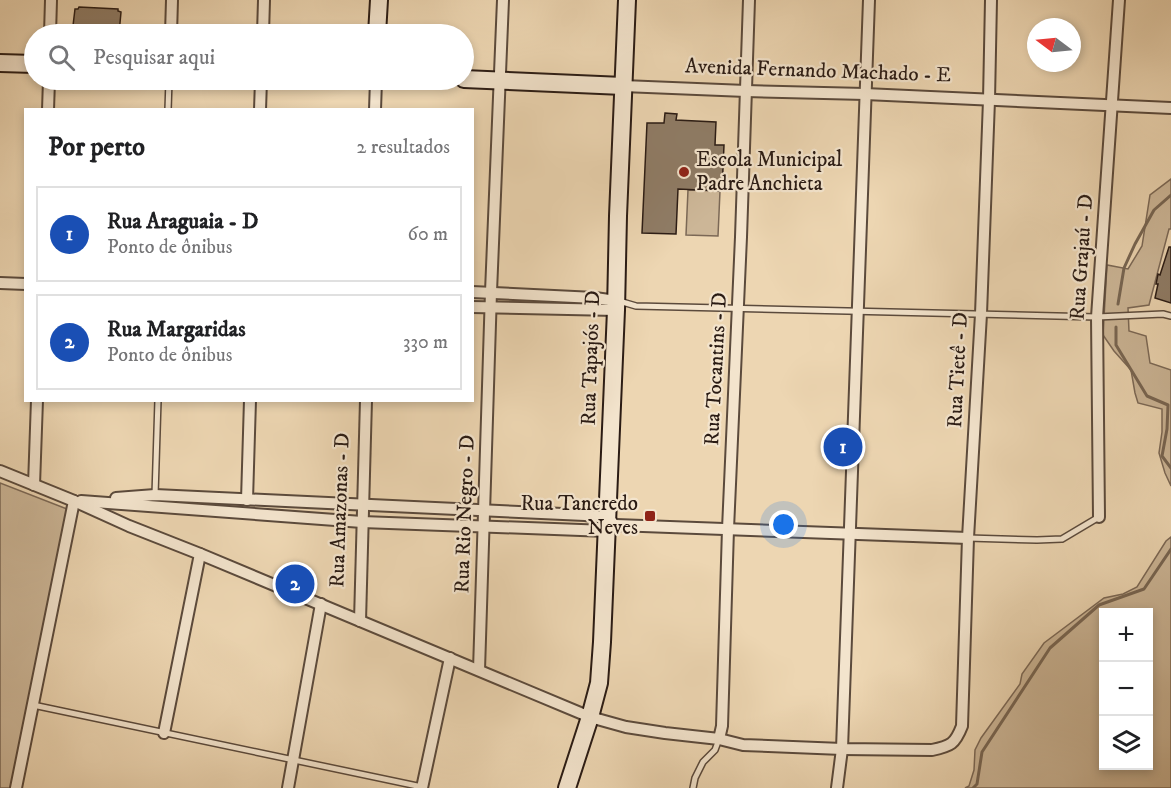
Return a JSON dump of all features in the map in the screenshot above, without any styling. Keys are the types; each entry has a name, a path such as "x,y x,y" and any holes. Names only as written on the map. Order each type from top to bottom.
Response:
{"street":[{"path":"50,24 51,0"},
{"path":"171,24 172,0"},
{"path":"263,24 264,0"},
{"path":"378,24 379,0"},
{"name":"Rua Rio Negro - D","path":"479,670 503,0"},
{"name":"Rua Tapajós - D","path":"567,788 599,683 610,525 617,233 627,0"},
{"name":"Rua Tocantins - D","path":"719,739 722,726 749,0"},
{"path":"837,788 842,749 869,0"},
{"name":"Rua Tietê - D","path":"842,749 932,750 946,747 955,741 962,726 968,538 981,314 991,0"},
{"name":"Rua Grajaú - D","path":"1099,517 1097,317 1119,0"},
{"path":"0,63 24,64"},
{"name":"Avenida Fernando Machado - E","path":"474,80 1171,108"},
{"path":"48,108 49,90"},
{"path":"260,108 261,90"},
{"path":"375,108 376,90"},
{"path":"0,284 24,284"},
{"path":"474,292 595,298 616,305"},
{"path":"474,307 616,305"},
{"path":"34,485 37,402"},
{"path":"247,500 250,402"},
{"name":"Rua Amazonas - D","path":"360,621 366,402"},
{"path":"0,471 590,717 626,727 719,739 743,745 842,749"},
{"path":"74,501 155,495 585,515 610,525"},
{"path":"74,501 362,522 484,527 610,525 968,538"},
{"path":"16,788 74,501"},
{"path":"129,526 128,518 134,505"},
{"path":"164,733 200,554"},
{"path":"288,788 321,604"},
{"path":"423,788 450,658"}],"lane":[{"path":"168,108 169,90"},
{"path":"616,305 1097,317 1153,314 1171,316"},
{"path":"155,495 158,402"},
{"path":"968,538 1062,539 1099,517"},
{"path":"33,705 423,788"},
{"path":"693,788 703,762 715,750 719,739"}],"shaded area":[{"path":"1171,179 1171,229 1169,229 1149,305 1128,308 1129,331 1146,336 1150,363 1171,370 1171,486 1159,453 1162,409 1138,403 1131,370 1103,335 1107,265 1128,269 1142,246 1150,195"},
{"path":"688,190 720,191 718,236 686,235"},
{"path":"0,483 67,509 11,788 0,788"},
{"path":"1171,537 1171,788 965,788 969,786 974,770 975,750 981,738 1020,684 1022,674 1044,643 1104,598 1123,594 1137,587 1166,541"}],"building":[{"path":"79,7 118,9 121,12 120,24 73,24 75,9"},
{"path":"665,113 677,114 676,120 716,122 715,145 724,145 722,191 678,189 676,234 642,233 647,123 664,123"},
{"path":"1169,247 1171,247 1171,303 1155,298 1158,274 1160,275"}],"waterway":[{"path":"1118,304 1124,268 1135,244 1154,210 1171,195"},
{"path":"1116,327 1116,345 1147,396 1168,405 1167,429 1162,456 1171,468"},
{"path":"973,788 977,784 982,752 1050,648 1099,605 1144,589 1171,549"}],"place":[{"name":"Escola Municipal Padre Anchieta","path":"684,172"},
{"name":"Rua Araguaia - D","path":"843,447"},
{"name":"Rua Tancredo Neves","path":"650,516"},
{"name":"Rua Margaridas","path":"295,584"}]}
